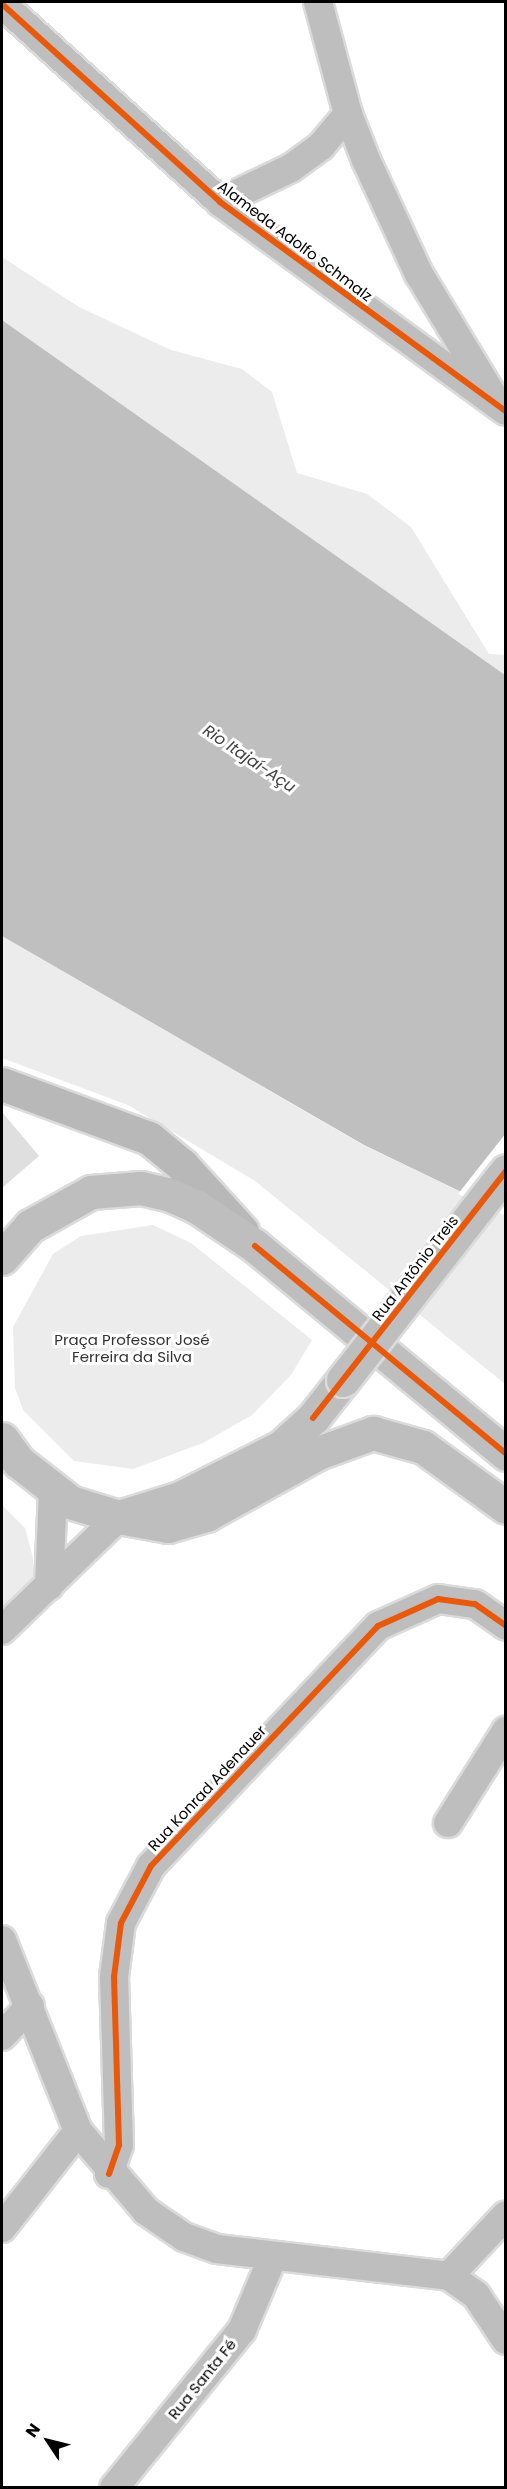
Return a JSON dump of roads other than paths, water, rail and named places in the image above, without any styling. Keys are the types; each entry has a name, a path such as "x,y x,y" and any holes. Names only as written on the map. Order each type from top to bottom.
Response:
{"main road":[{"path":"2,1084 148,1138 182,1165 255,1246"},
{"name":"Rua Antônio Treis","path":"119,1517 180,1498 281,1447 343,1380 506,1171"},
{"path":"2,1258 30,1226 61,1205 91,1192 122,1188 187,1202 255,1246 506,1454"},
{"path":"2,1439 52,1490 84,1509 168,1526 206,1515 318,1453 372,1433 423,1448 506,1507"}],"street":[{"path":"318,2 348,114 419,274 502,409"},
{"name":"Alameda Adolfo Schmalz","path":"2,4 220,202 502,409"},
{"path":"220,202 291,168 321,146 348,114"},
{"path":"49,1586 52,1490"},
{"path":"2,1630 119,1517"},
{"name":"Rua Konrad Adenauer","path":"109,2174 119,2145 114,1977 121,1923 151,1866 378,1626 438,1599 475,1604 506,1626"},
{"path":"448,1823 506,1731"},
{"path":"2,1940 78,2131 109,2174 146,2211 184,2237 272,2259 399,2267 449,2276 476,2295 506,2340"},
{"path":"2,2036 30,2006"},
{"path":"2,2228 78,2131"},
{"path":"449,2276 506,2215"},
{"name":"Rua Santa Fé","path":"114,2487 242,2330 272,2259"}],"water":[{"name":"Rio Itajaí-Açu","path":"2,320 505,675 505,1213 364,1145 2,936"}],"park label":[{"name":"Praça Professor José Ferreira da Silva","path":"132,1348"}]}
